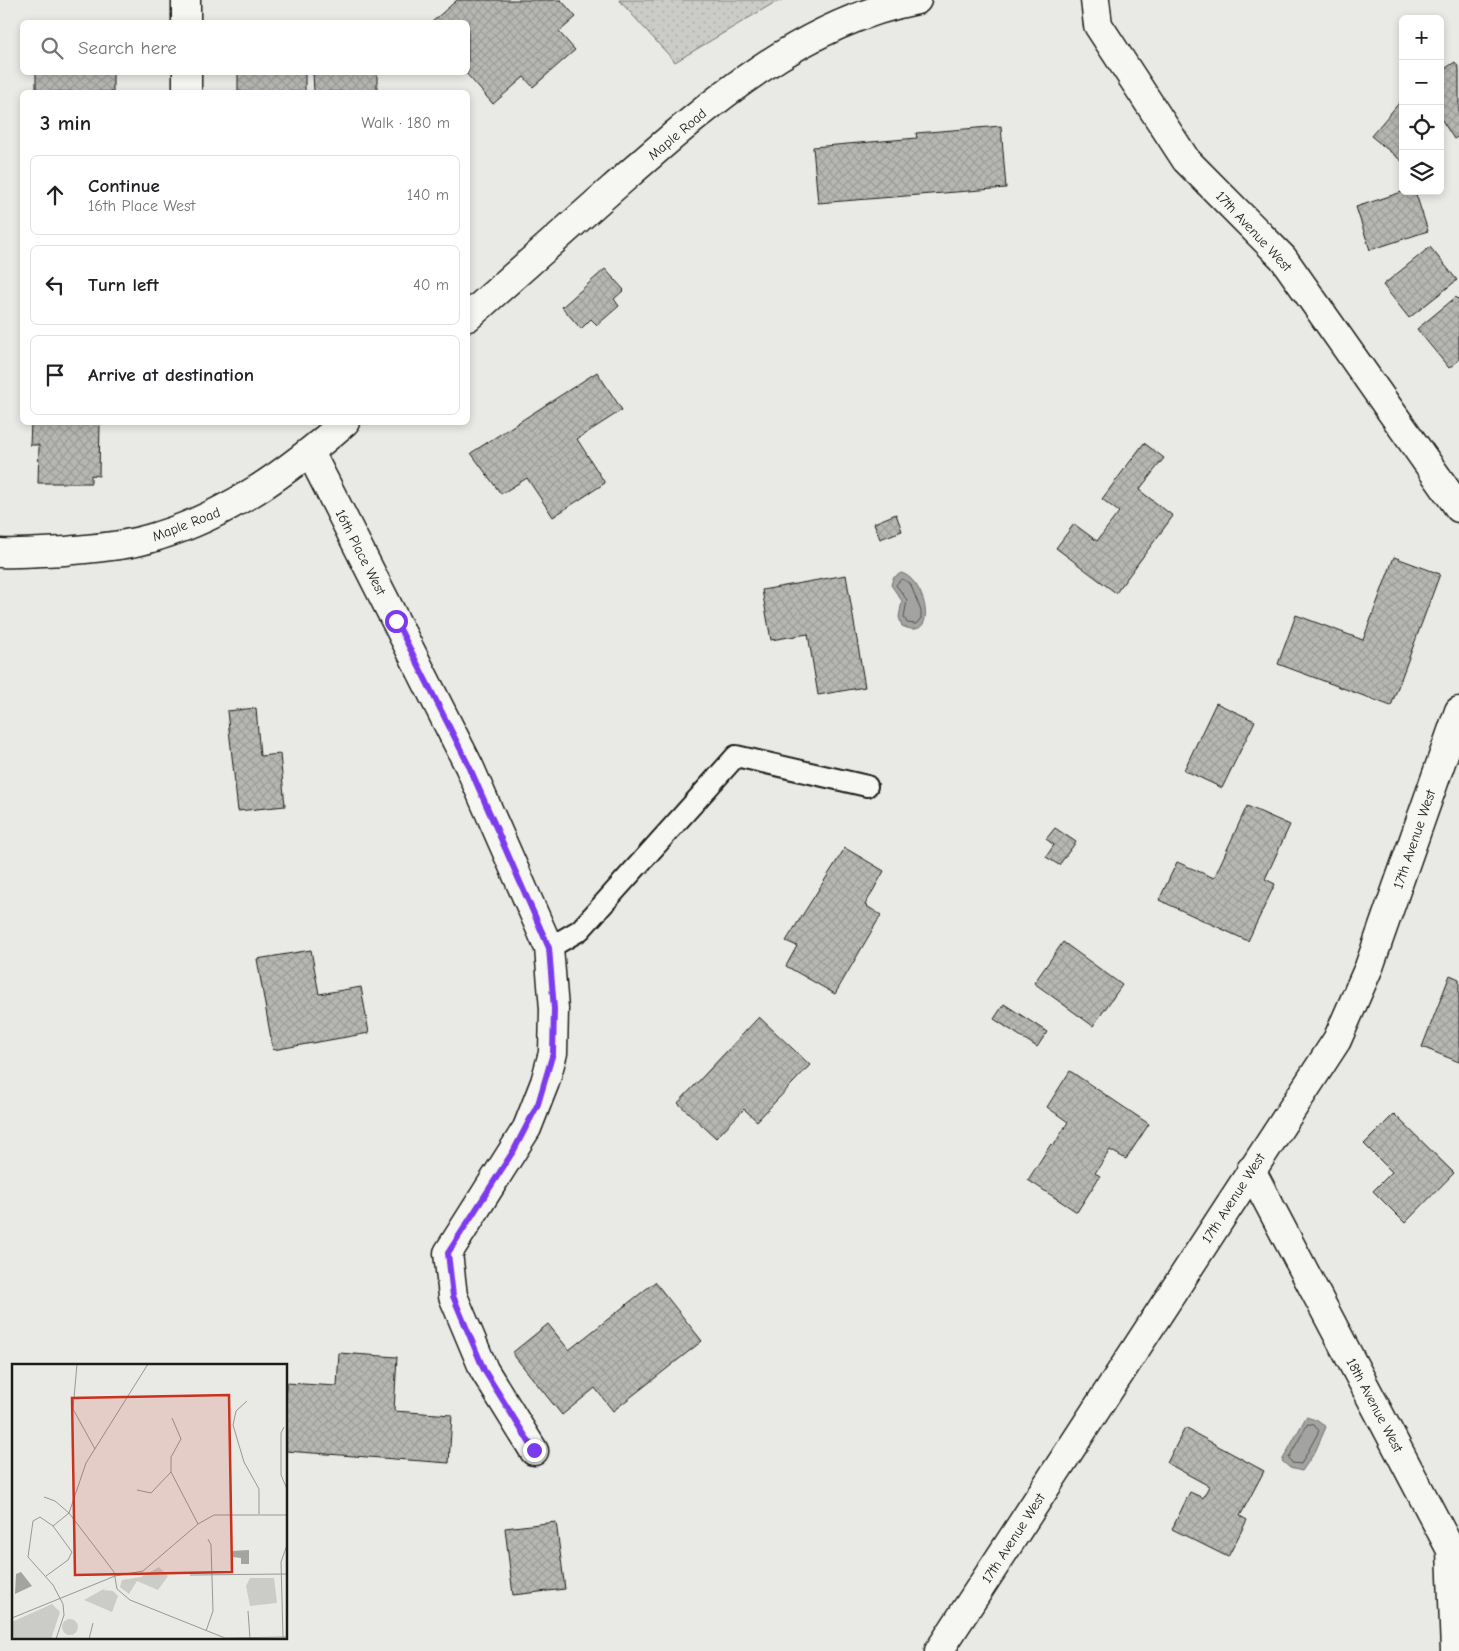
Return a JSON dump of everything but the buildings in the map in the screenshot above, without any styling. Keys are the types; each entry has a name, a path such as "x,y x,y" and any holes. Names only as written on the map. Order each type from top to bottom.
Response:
{"street":[{"path":"186,0 186,20"},
{"name":"Maple Road","path":"470,315 670,138 743,81 825,29 893,4 917,0"},
{"name":"17th Avenue West","path":"1095,0 1098,25 1186,160 1283,258 1459,508"},
{"path":"187,75 187,90"},
{"name":"Maple Road","path":"0,553 89,549 157,537 224,510 268,483 310,452 342,425"},
{"name":"16th Place West","path":"310,452 469,766 549,948 554,1009 553,1053 538,1104 514,1150 448,1253 453,1296 484,1370 534,1450"},
{"name":"17th Avenue West","path":"940,1651 1337,1040 1369,967 1459,711"},
{"name":"18th Avenue West","path":"1251,1170 1451,1550 1455,1651"}],"lane":[{"path":"549,948 580,930 736,756 867,786"}],"shaded area":[{"path":"619,0 783,0 772,4 675,62"}],"water":[{"path":"901,573 910,578 917,586 925,609 925,619 921,626 914,629 902,626 899,617 902,601 891,585 893,578"},
{"path":"1306,1417 1316,1420 1326,1427 1315,1452 1302,1471 1290,1468 1282,1461"}],"route":[{"path":"396,621 469,766 549,948 554,1009 553,1053 546,1082 527,1128 448,1253 453,1296 484,1370 534,1450"}]}
